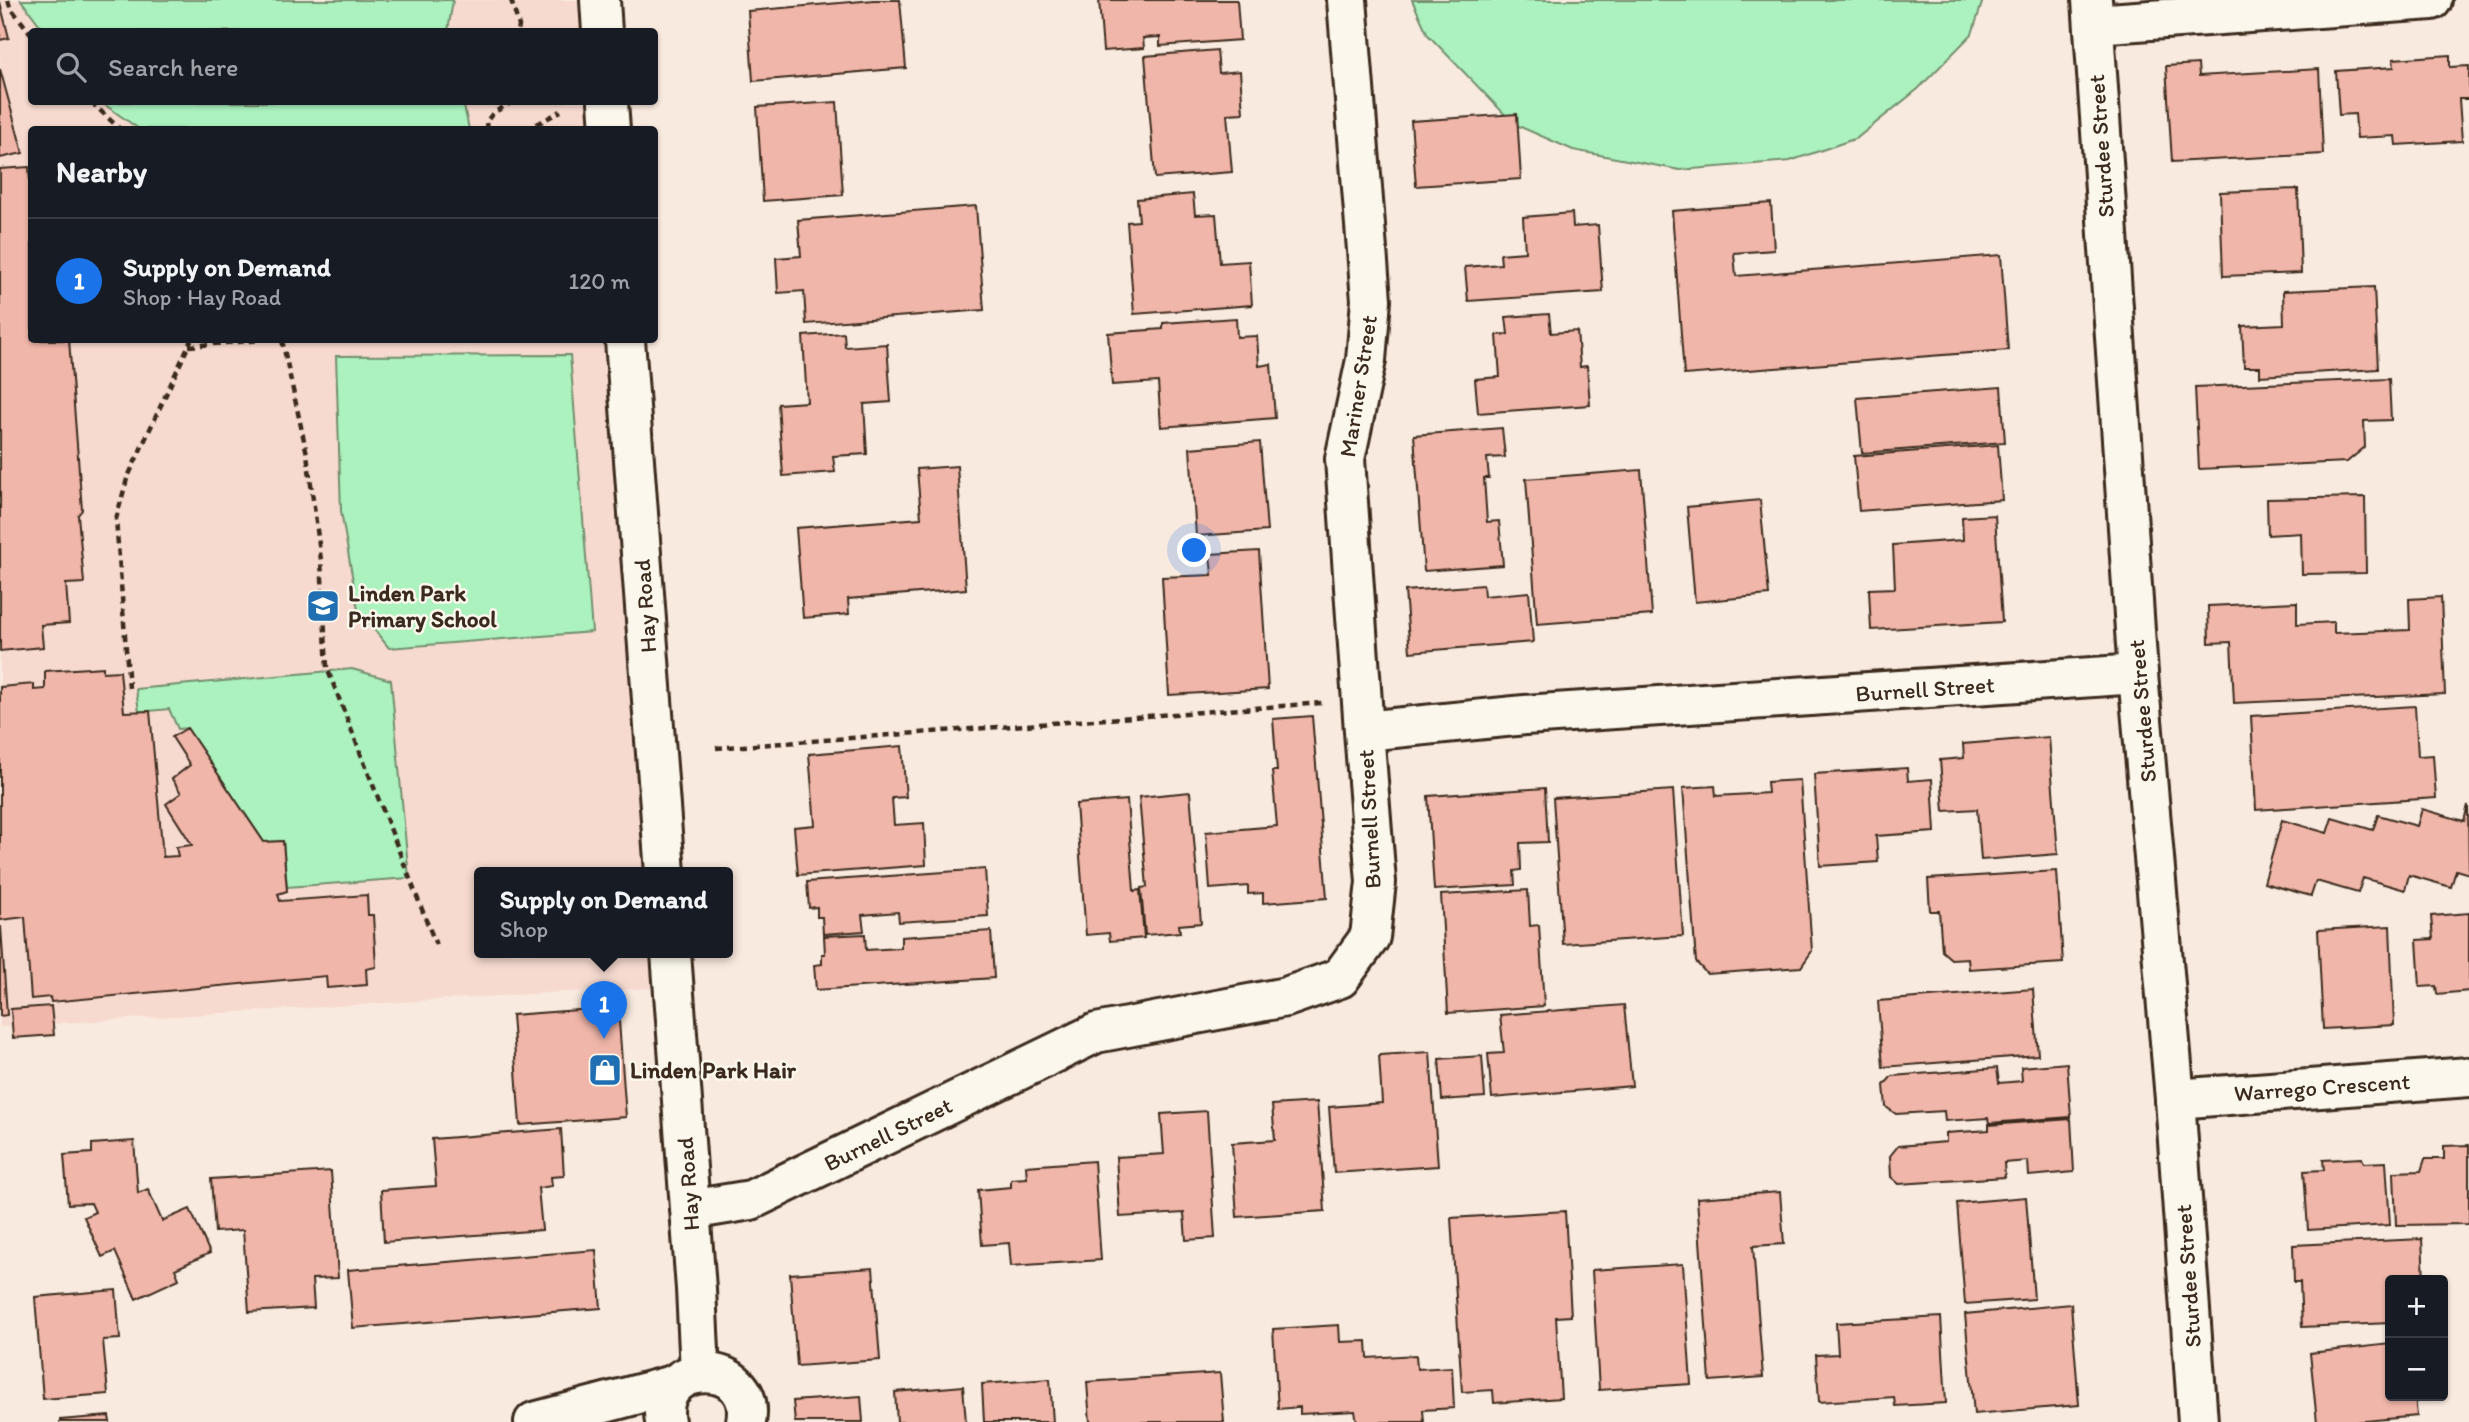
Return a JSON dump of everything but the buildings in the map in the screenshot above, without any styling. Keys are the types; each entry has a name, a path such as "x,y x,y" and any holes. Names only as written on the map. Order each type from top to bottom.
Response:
{"street":[{"path":"600,0 602,28"},
{"name":"Mariner Street","path":"1347,0 1371,300 1366,360 1345,459 1364,731"},
{"path":"2093,12 2432,0"},
{"name":"Sturdee Street","path":"2093,12 2138,674 2175,1099 2198,1422"},
{"path":"608,105 610,126"},
{"name":"Hay Road","path":"625,343 665,867"},
{"name":"Burnell Street","path":"690,1210 751,1200 1096,1033 1286,997 1340,978 1370,937 1376,882 1364,731 1525,715 2138,674"},
{"name":"Hay Road","path":"671,958 690,1210 688,1378"},
{"name":"Warrego Crescent","path":"2175,1099 2469,1077"},
{"path":"534,1422 713,1373 727,1378 738,1387 745,1400 746,1422"},
{"path":"665,1422 664,1406 688,1378"}],"path":[{"path":"8,0 10,7 28,30"},
{"path":"511,0 519,28"},
{"path":"94,105 117,126"},
{"path":"486,126 493,113 507,105"},
{"path":"533,126 561,111"},
{"path":"130,688 116,519 127,479 190,343"},
{"path":"189,346 225,343"},
{"path":"283,343 307,454 321,560 327,668 436,945"},
{"path":"716,748 1325,703"}],"shaded area":[{"name":"Linden Park Primary School","path":"0,0 600,0 602,28 28,28 28,105 608,105 610,126 28,126 28,343 625,343 665,867 474,867 474,958 671,958 674,987 0,1027"}],"green space":[{"path":"21,0 453,0 448,28 42,28"},
{"path":"1412,0 1983,0 1972,34 1918,89 1857,138 1790,161 1680,170 1573,150 1514,124 1428,35"},
{"path":"105,105 464,105 468,126 135,126"},
{"path":"570,355 592,632 389,648 358,610 341,511 336,356"},
{"path":"352,669 391,680 409,878 287,887 283,841 264,842 187,728 178,729 169,709 139,712 136,689"}],"place":[{"name":"Linden Park Primary School","path":"323,606"},
{"name":"Supply on Demand","path":"604,1039"},
{"name":"Linden Park Hair","path":"605,1070"}]}
